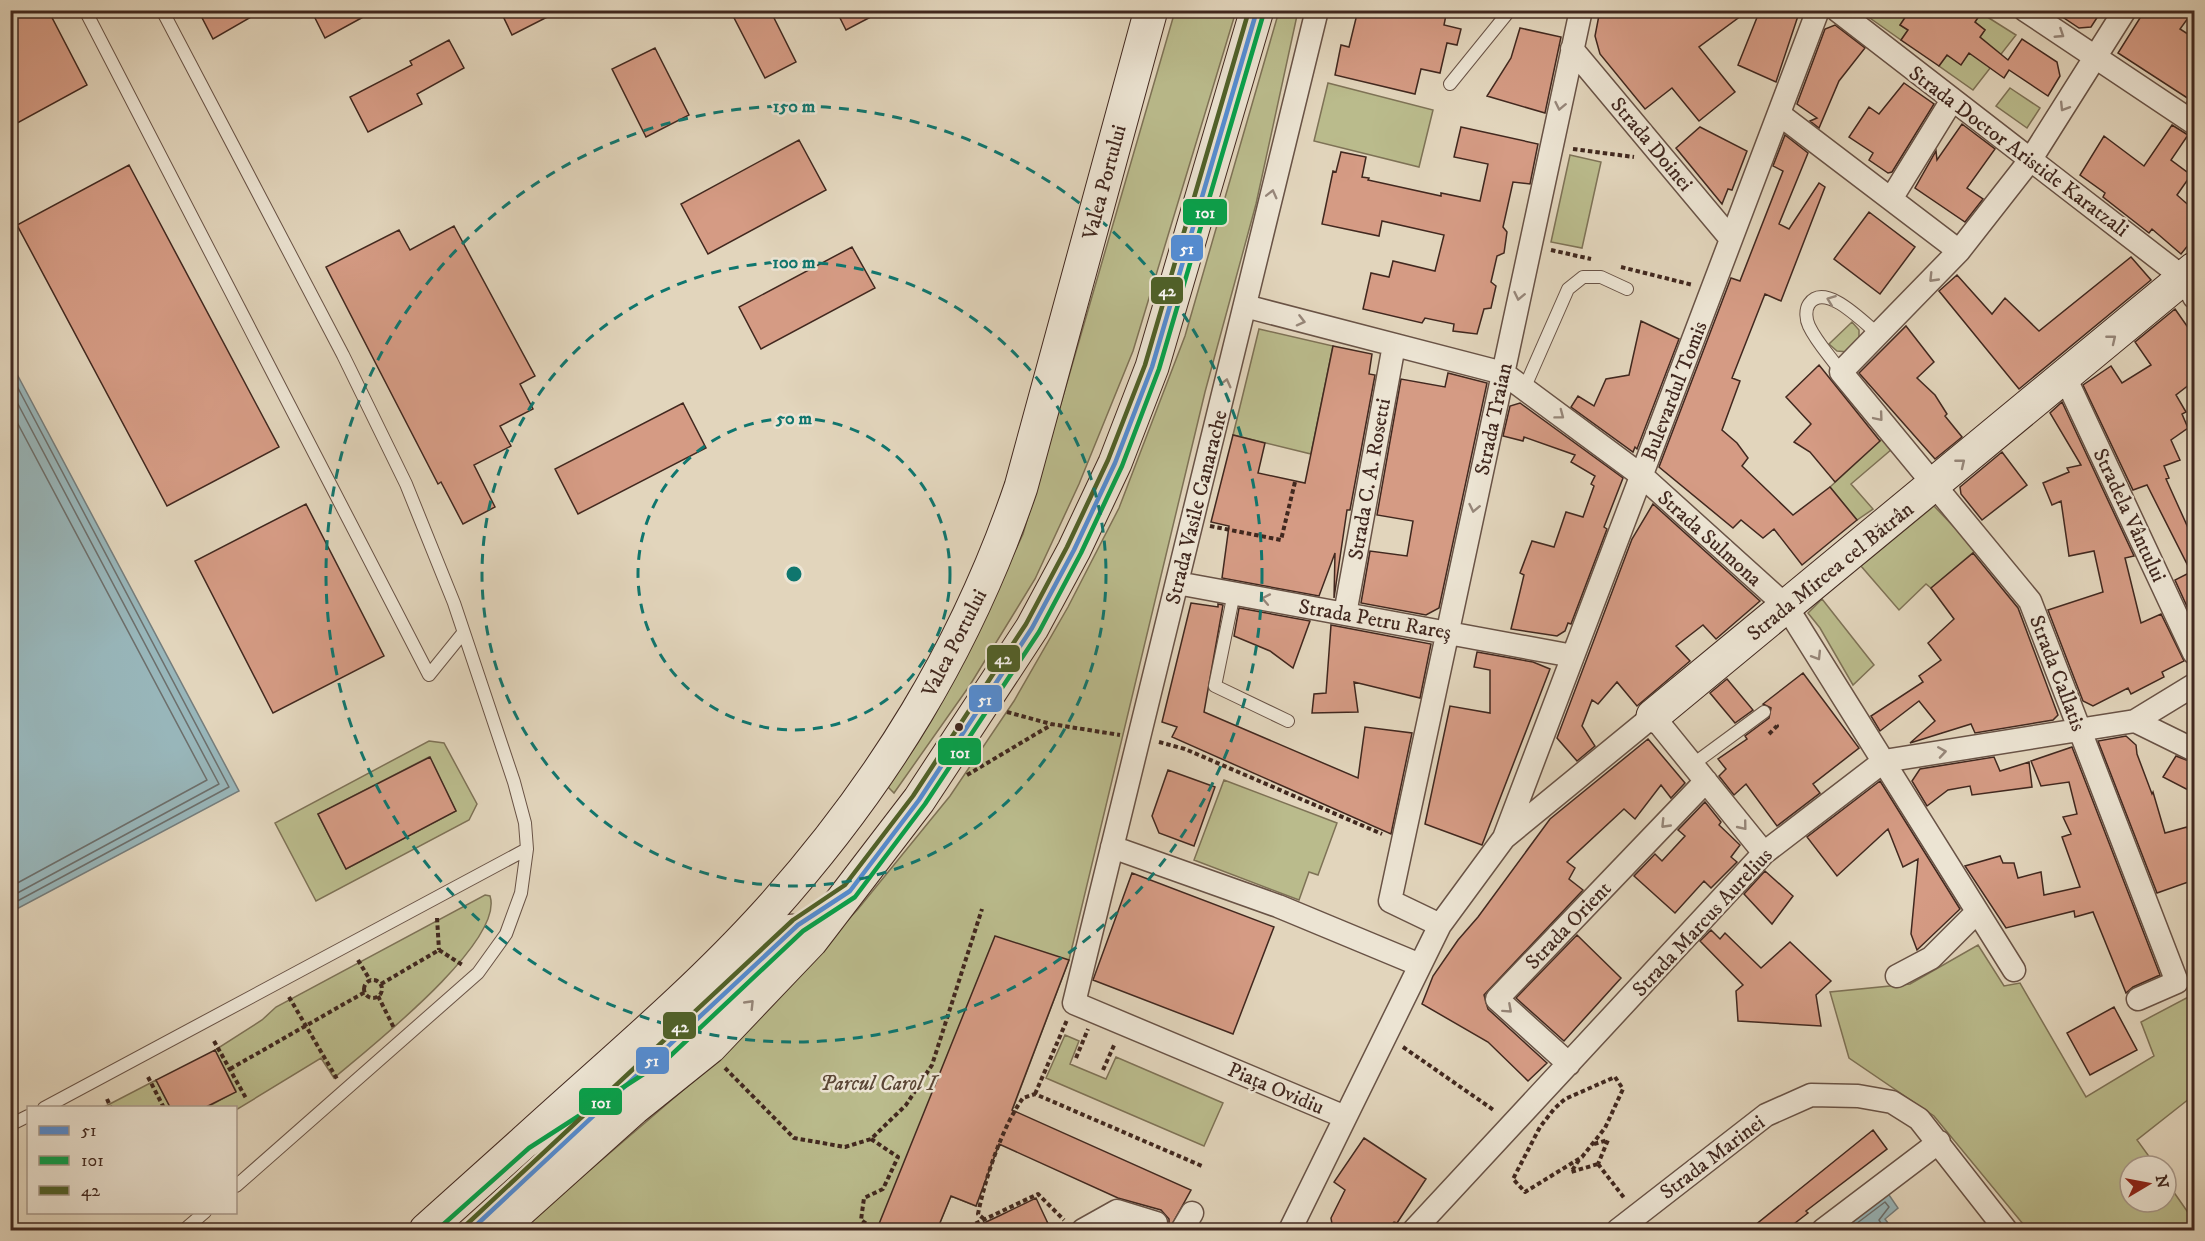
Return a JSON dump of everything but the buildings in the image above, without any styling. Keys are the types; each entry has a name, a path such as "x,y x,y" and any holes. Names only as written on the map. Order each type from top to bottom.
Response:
{"street":[{"name":"Valea Portului","path":"524,1142 673,1007 766,914 818,855 878,776 916,717 974,609 1002,544 1021,487 1151,10"},
{"path":"498,1230 634,1108 710,1047 811,941 919,800 1026,637 1074,550 1111,472 1152,367 1257,10"},
{"name":"Strada Vasile Canarache","path":"1074,1003 1317,10"},
{"name":"Strada Traian","path":"1440,925 1390,901 1581,10"},
{"name":"Bulevardul Tomis","path":"1504,838 1818,10"},
{"name":"Strada Doctor Aristide Karatzali","path":"1836,10 2191,282"},
{"path":"2025,10 2194,123"},
{"path":"1841,372 1959,251 2031,159 2125,10"},
{"name":"Strada Doinei","path":"1572,49 1731,239"},
{"path":"1891,199 1953,100"},
{"path":"1779,114 1959,251"},
{"name":"Strada Mircea cel Bătrân","path":"1294,1227 1345,1117 1440,925 1504,838 2065,377 2191,282"},
{"name":"Strada Sulmona","path":"1245,306 1503,373 1642,476 1786,606 2014,970"},
{"name":"Strada C. A. Rosetti","path":"1345,614 1394,345"},
{"name":"Strada Callatis","path":"1841,372 2030,601 2177,982 2138,999"},
{"name":"Stradela Vântului","path":"2065,377 2194,653"},
{"name":"Strada Petru Rareș","path":"1177,583 1573,656"},
{"name":"Strada Marcus Aurelius","path":"1414,1230 1764,853 1884,761 2135,721 2194,685"},
{"path":"1653,716 1764,853"},
{"path":"2135,721 2194,750"},
{"name":"Strada Orient","path":"1569,1064 1497,999 1699,773"},
{"path":"1112,847 1278,906 1420,965"},
{"path":"426,1230 524,1142 662,1053 798,925 850,891"},
{"path":"1897,976 1931,958 1977,912"},
{"name":"Piața Ovidiu","path":"1074,1003 1345,1117"},
{"path":"634,1108 662,1053 673,1007"},
{"name":"Strada Marinei","path":"1618,1230 1766,1114 1811,1095 1858,1096 1892,1102 1919,1119 2006,1230"},
{"path":"1823,1230 1939,1142"},
{"path":"1075,1227 1117,1211 1156,1223"}],"lane":[{"path":"85,10 429,675 463,633"},
{"path":"162,10 354,376 405,484 454,603 514,782 525,823 526,849 520,893 506,934 478,973 237,1185"},
{"path":"1450,84 1510,10"},
{"path":"1524,389 1568,289 1583,277 1601,277 1627,289"},
{"path":"1841,372 1807,324 1806,310 1811,302 1820,296 1831,298 1878,334"},
{"path":"1234,593 1215,686 1288,721"},
{"path":"1699,773 1764,712"},
{"path":"46,1106 526,849"},
{"path":"471,1230 662,1053"},
{"path":"10,1125 27,1116"},
{"path":"184,1230 203,1214"}],"path":[{"path":"1568,148 1667,162"},
{"path":"1212,527 1281,540 1295,482"},
{"path":"1006,712 1051,724 1139,738"},
{"path":"963,778 1051,724"},
{"path":"1769,734 1776,726"},
{"path":"1166,743 1403,840"},
{"path":"723,1066 794,1138 845,1148 871,1138 906,1105 932,1065 982,909"},
{"path":"436,918 439,950"},
{"path":"439,950 464,966"},
{"path":"381,984 439,950"},
{"path":"358,960 370,980"},
{"path":"365,993 365,984 370,980 376,980 381,984"},
{"path":"365,993 372,998 378,996 381,992 381,984"},
{"path":"230,1069 365,993"},
{"path":"378,996 396,1030"},
{"path":"289,997 338,1081"},
{"path":"1035,1094 1074,1003"},
{"path":"1386,1035 1513,1123"},
{"path":"214,1041 247,1100"},
{"path":"1076,1058 1084,1041"},
{"path":"1103,1070 1111,1052"},
{"path":"148,1077 163,1106"},
{"path":"1565,1099 1615,1077 1623,1089 1594,1144 1571,1172 1598,1164"},
{"path":"984,1219 978,1215 980,1203 1003,1137 1023,1098 1035,1094 1202,1166"},
{"path":"107,1099 110,1106"},
{"path":"1540,1127 1513,1179 1525,1192 1582,1157"},
{"path":"871,1138 898,1157 883,1189 864,1198 861,1220 875,1230"},
{"path":"1594,1144 1608,1140 1598,1164"},
{"path":"1598,1164 1637,1215"},
{"path":"962,1230 1038,1194 1075,1227"}],"green space":[{"path":"1175,11 1236,11 1133,351 1079,484 1035,579 970,685 894,793 886,785 965,658 1023,534"},
{"name":"Parcul Carol I","path":"1279,11 1298,11 1256,204 1205,392 1069,960 976,1206 951,1196 937,1230 520,1230 717,1061 858,909 950,796 1014,701 1068,607 1119,508 1185,336"},
{"path":"1860,11 1899,11 1906,16 1900,25 1908,30 1901,40"},
{"path":"1981,13 2016,35 1973,90 1939,66 1947,55 1961,64 1985,30 1975,22"},
{"path":"1328,83 1433,110 1419,167 1314,141"},
{"path":"2010,88 2040,108 2027,128 1996,106"},
{"path":"1570,155 1601,162 1582,248 1551,242"},
{"path":"1852,322 1859,330 1859,341 1848,352 1837,351 1829,344"},
{"path":"1259,329 1333,346 1311,454 1233,435"},
{"path":"1882,439 1892,449 1851,484 1873,509 1857,520 1830,487"},
{"path":"1934,506 1976,550 1931,588 1926,584 1899,610 1861,566"},
{"path":"1822,599 1874,665 1853,685 1820,628 1808,613"},
{"path":"429,741 444,743 477,804 469,820 316,901 275,823","holes":["429,757 456,811 346,869 318,814"]},
{"path":"1224,780 1337,823 1318,875 1309,872 1299,900 1194,860"},
{"path":"485,895 490,896 489,916 477,940 456,966 402,1020 334,1078 321,1058 237,1109 237,1106 210,1106 236,1091 215,1050 262,1020 276,1007"},
{"path":"1978,945 2004,986 2020,983 2086,1097 2154,1056 2141,1022 2194,994 2194,1095 2137,1140 2147,1154 2118,1154 2118,1214 2178,1214 2178,1198 2194,1221 2194,1230 2028,1230 1934,1116 1849,1058 1830,992 1910,984"},
{"path":"1065,1035 1079,1041 1070,1064 1106,1079 1116,1057 1223,1103 1204,1146 1046,1078"},
{"path":"156,1080 169,1106 106,1106"}],"water":[{"path":"10,361 239,791 11,912 10,912"},
{"path":"1887,1192 1898,1208 1885,1219 1893,1230 1839,1230"}],"transit line":[{"name":"42","path":"466,1225 793,920 845,885 913,796 1026,624 1067,547 1108,460 1145,365 1249,10"},
{"name":"51","path":"471,1230 798,925 850,891 919,800 1032,628 1074,550 1115,463 1152,367 1257,10"},
{"name":"101","path":"437,1230 529,1148 667,1059 803,931 855,897 925,804 1039,632 1081,553 1122,466 1159,369 1264,12"}]}
